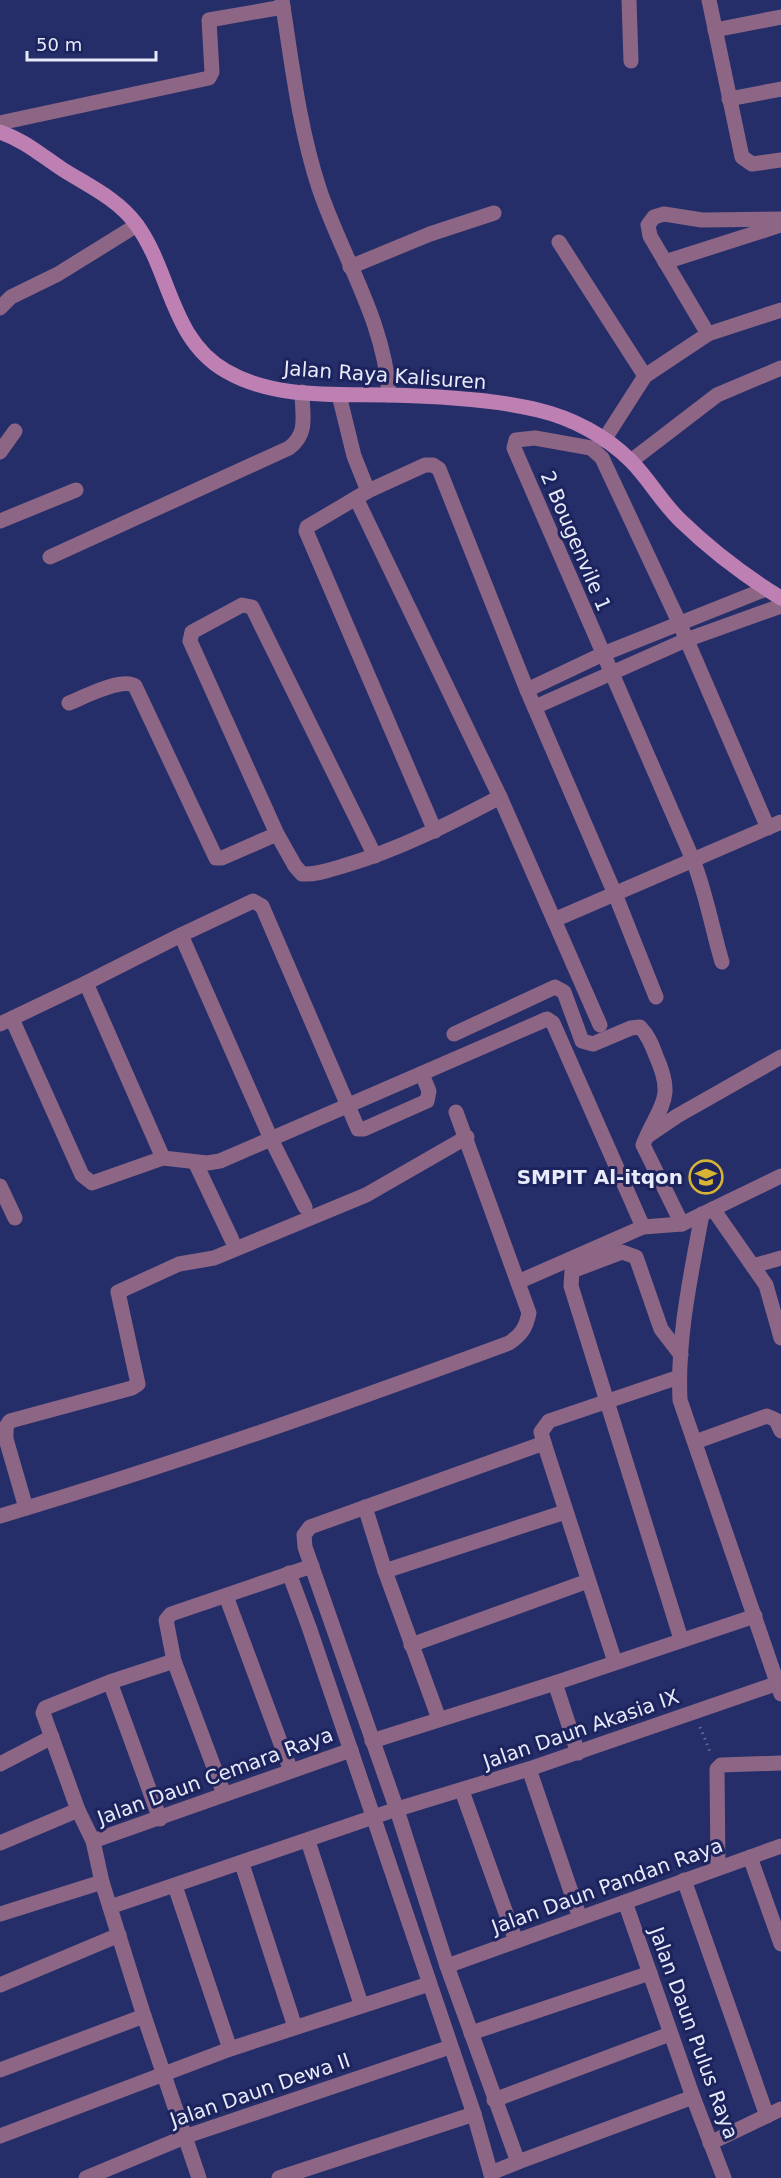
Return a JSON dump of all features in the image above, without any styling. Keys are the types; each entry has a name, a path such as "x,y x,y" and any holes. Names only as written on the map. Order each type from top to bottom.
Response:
{"main road":[{"name":"Jalan Raya Kalisuren","path":"0,132 36,150 122,208 137,225 191,341 224,370 255,384 302,392 465,400 537,410 578,423 631,461 679,519 728,562 781,598"}],"street":[{"path":"629,0 631,61"},
{"path":"709,0 742,157 752,164 781,160"},
{"path":"0,123 209,78 212,72 209,20 283,3 300,118 322,195 377,330 388,371 389,395"},
{"path":"715,30 781,17"},
{"path":"729,99 781,89"},
{"path":"350,267 430,234 494,213"},
{"path":"708,334 650,236 648,225 654,217 664,214 702,220 781,219"},
{"path":"0,308 11,297 58,274 137,225"},
{"path":"665,262 781,225"},
{"path":"559,242 645,376"},
{"path":"604,440 645,376 708,334 781,310"},
{"path":"631,461 717,395 781,368"},
{"path":"50,557 288,448 298,441 302,434 302,392"},
{"path":"339,395 362,495 500,797 600,1025"},
{"path":"0,453 15,431"},
{"name":"2 Bougenvile 1","path":"679,622 602,458 591,448 535,438 523,438 513,443 552,540 693,860 703,887 706,908 722,962"},
{"path":"435,831 306,535 307,527 362,495 425,465 433,465 439,469 527,690 615,894 656,997"},
{"path":"0,520 76,490"},
{"path":"527,690 603,654 766,589"},
{"path":"375,856 252,607 242,605 192,632 190,641 277,834 302,874 313,875 375,856 435,831 500,797"},
{"path":"535,707 609,672 686,640 781,606"},
{"path":"554,920 775,825 679,622"},
{"path":"69,703 117,685 128,683 135,686 216,858 222,858 277,834"},
{"path":"422,1074 430,1095 423,1103 362,1130 358,1129 348,1107 262,906 253,902 6,1021 87,1181 97,1183 163,1158 195,1162 220,1161 348,1107 540,1021 547,1019 553,1023 643,1227"},
{"path":"181,935 271,1139 304,1207"},
{"path":"86,983 163,1158"},
{"path":"453,1034 555,987 564,992 582,1041 586,1044 593,1044 631,1028 640,1027 646,1034 665,1075 668,1089 643,1145 682,1224"},
{"path":"646,1137 677,1116 781,1057"},
{"path":"0,1516 127,1477 390,1387 509,1343 519,1336 527,1325 529,1313 467,1137 456,1112"},
{"path":"26,1508 6,1438 6,1427 10,1421 132,1388 138,1384 118,1292 179,1264 214,1258 348,1203 467,1137"},
{"path":"195,1162 232,1239"},
{"path":"518,1282 643,1227 682,1224 781,1176"},
{"path":"0,1186 15,1218"},
{"path":"707,1211 766,1285 781,1338"},
{"path":"707,1211 685,1311 679,1377 680,1400 780,1686"},
{"path":"681,1355 661,1329 636,1257 622,1252 572,1271 569,1278 571,1286 681,1639"},
{"path":"753,1266 781,1258"},
{"path":"615,1662 541,1432 549,1421 679,1377"},
{"path":"695,1442 767,1416 776,1420 781,1431"},
{"path":"503,2169 494,2100 447,1966 385,1813 351,1750 300,1570 304,1535 310,1527 544,1443"},
{"path":"365,1507 411,1645 440,1719"},
{"path":"385,1571 565,1512"},
{"path":"224,1794 174,1661 166,1620 171,1614 300,1570"},
{"path":"300,1570 372,1741 385,1813 429,1984 474,2114 503,2169"},
{"path":"411,1645 588,1581"},
{"path":"226,1596 291,1771"},
{"path":"372,1741 755,1616"},
{"path":"174,1661 110,1682 45,1708 44,1713 78,1810 93,1841 102,1882 144,2016 199,2178"},
{"path":"110,1682 160,1819"},
{"path":"555,1683 578,1753"},
{"name":"Jalan Daun Akasia IX","path":"110,1907 242,1864 385,1813 462,1791 780,1686"},
{"path":"0,1764 52,1737"},
{"name":"Jalan Daun Cemara Raya","path":"93,1841 351,1750"},
{"path":"718,1868 717,1770 725,1765 781,1763"},
{"path":"529,1769 580,1918"},
{"path":"462,1791 516,1941"},
{"path":"0,1843 78,1810"},
{"path":"308,1841 362,2004"},
{"name":"Jalan Daun Pandan Raya","path":"447,1966 781,1846"},
{"path":"750,1857 781,1944"},
{"path":"242,1864 295,2027"},
{"path":"684,1881 766,2116"},
{"path":"0,1914 102,1882"},
{"path":"175,1886 230,2049"},
{"name":"Jalan Daun Pulus Raya","path":"625,1902 670,2034 724,2178"},
{"path":"0,1985 119,1935"},
{"path":"471,2033 650,1973"},
{"path":"0,2136 230,2049 429,1984"},
{"path":"0,2070 144,2016"},
{"path":"494,2100 670,2034"},
{"name":"Jalan Daun Dewa II","path":"86,2178 186,2136 450,2047"},
{"path":"503,2169 693,2097"},
{"path":"710,2143 781,2109"},
{"path":"279,2178 474,2114"}],"path":[{"path":"694,1713 717,1770"}],"place":[{"name":"SMPIT Al-itqon","path":"706,1177"}]}
